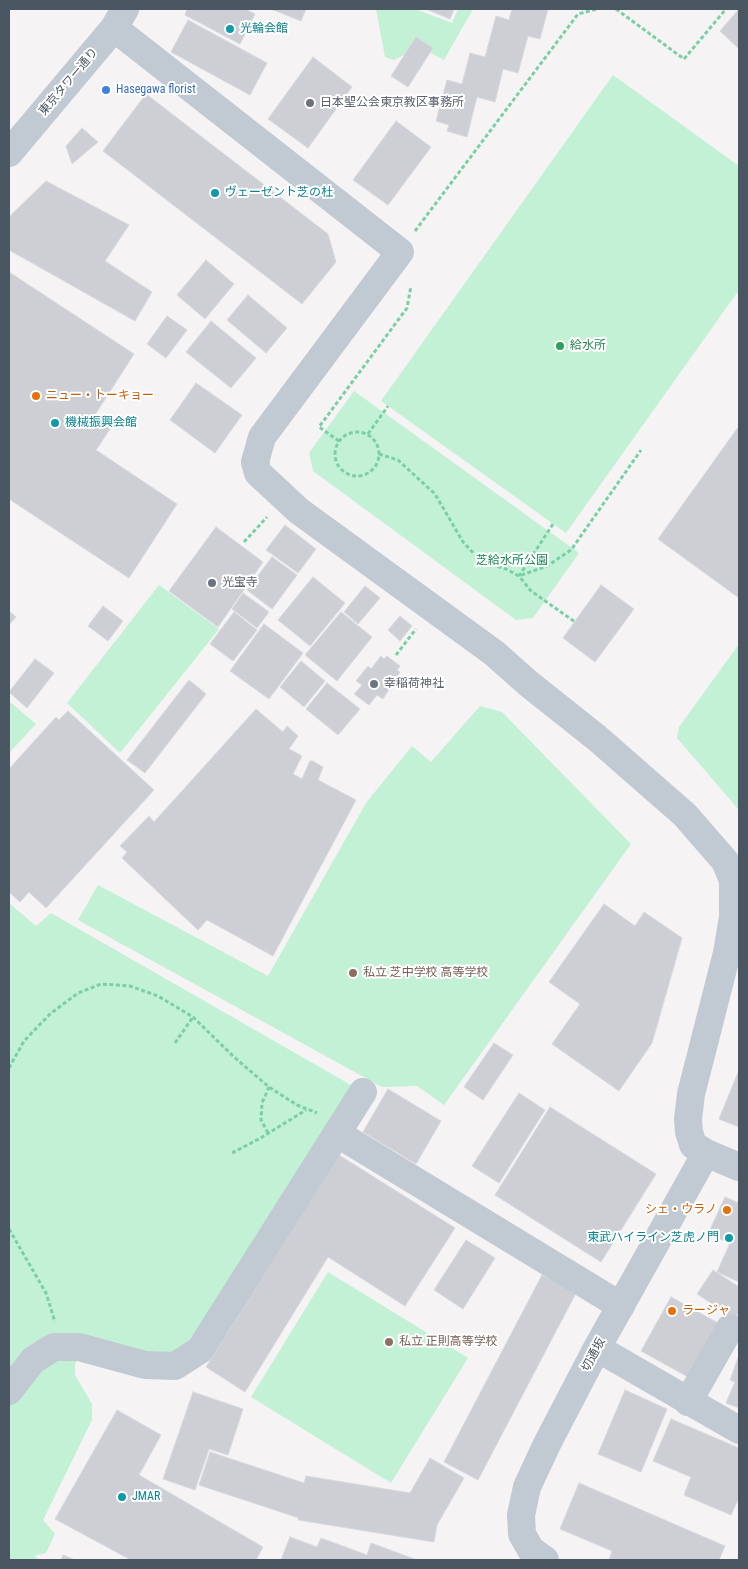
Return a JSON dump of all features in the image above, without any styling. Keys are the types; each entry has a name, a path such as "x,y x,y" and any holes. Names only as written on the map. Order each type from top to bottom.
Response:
{"street":[{"path":"120,18 400,252 262,437 255,462 258,473 299,511 494,652 685,815 725,861 733,880 733,917 727,953 691,1094 688,1119 693,1145 724,1161"},
{"name":"東京タワー通り","path":"9,153 120,18"},
{"path":"9,1391 33,1360 54,1347 79,1347 145,1365 175,1366 200,1350 342,1129 363,1092"},
{"path":"342,1129 621,1306"},
{"name":"切通坂","path":"545,1560 531,1550 522,1534 521,1515 526,1487 597,1348 621,1306 724,1161"},
{"path":"688,1402 730,1328"},
{"path":"597,1348 739,1430"}],"path":[{"path":"339,441 319,427 406,308 414,266 400,252 578,14 598,9"},
{"path":"616,9 684,59 726,9"},
{"path":"368,434 388,406"},
{"path":"351,432 368,434 378,445 380,454 374,469 368,473 352,476 341,470 336,463 335,448 339,441 351,432"},
{"path":"519,576 547,566 571,550 641,450"},
{"path":"380,454 398,460 436,494 463,542 476,556 489,564 506,569 519,576 540,598 575,622"},
{"path":"244,542 271,512"},
{"path":"519,576 553,524"},
{"path":"396,655 419,625"},
{"path":"9,1068 24,1041 50,1014 78,993 101,984 130,986 158,996 193,1017 234,1057 269,1087 342,1129"},
{"path":"175,1043 193,1017"},
{"path":"268,1134 261,1120 262,1103 269,1087"},
{"path":"232,1153 307,1110"},
{"path":"9,1229 46,1293 55,1318 54,1347"}],"green space":[{"path":"376,9 415,9 452,23 458,9 473,9 444,60 420,47 394,60 385,57"},
{"name":"給水所","path":"613,75 739,166 739,290 566,533 381,401"},
{"name":"芝給水所公園","path":"354,391 579,553 533,618 516,620 313,471 309,453"},
{"path":"159,585 219,629 120,753 67,703"},
{"path":"739,644 739,810 677,738 679,727"},
{"path":"9,701 36,724 9,753"},
{"path":"480,706 502,712 631,844 444,1105 417,1086 382,1087 78,920 98,885 268,976 366,803 412,746 431,762"},
{"path":"9,903 36,926 51,913 363,1092 175,1366 81,1348 75,1365 75,1375 92,1404 92,1420 43,1520 55,1534 46,1553 34,1556 41,1560 9,1560"},
{"path":"328,1272 468,1358 391,1483 251,1397"}],"building":[{"name":"光輪会館","path":"187,9 245,9 255,14 240,44 185,15"},
{"path":"271,9 306,9 301,21"},
{"path":"426,9 454,9 450,19"},
{"path":"512,9 548,9 540,39 528,36 518,73 503,69 495,102 477,97 467,137 447,131 449,125 436,121 447,80 462,84 470,53 485,57 496,16 509,20"},
{"path":"739,9 739,49 720,31"},
{"path":"188,20 267,63 250,95 171,52"},
{"path":"416,37 433,48 408,87 391,76"},
{"name":"日本聖公会東京教区事務所","path":"313,57 352,87 308,148 268,119"},
{"name":"ヴェーゼント芝の杜","path":"146,94 328,234 336,262 302,304 103,151"},
{"path":"396,121 431,147 388,205 353,180"},
{"path":"82,128 98,142 72,164 66,146"},
{"path":"46,181 129,225 105,261 152,292 135,321 9,250 9,217"},
{"path":"206,260 234,284 205,319 177,295"},
{"name":"機械振興会館","path":"9,272 134,354 93,418 110,429 96,450 177,504 129,578 9,499"},
{"path":"248,295 287,328 266,353 227,320"},
{"path":"167,316 187,330 166,358 147,344"},
{"path":"211,321 256,358 231,388 186,352"},
{"path":"196,383 242,415 215,453 170,420"},
{"path":"739,426 739,598 658,539"},
{"path":"285,525 316,549 298,573 266,550"},
{"path":"216,527 263,562 218,627 169,591"},
{"path":"272,557 297,575 272,609 247,590"},
{"path":"313,577 345,603 310,646 278,620"},
{"path":"601,585 634,609 595,662 563,638"},
{"path":"365,586 380,598 358,624 344,612"},
{"path":"243,593 269,612 257,628 232,609"},
{"path":"103,606 123,621 108,641 88,626"},
{"path":"9,611 16,617 9,625"},
{"path":"234,612 257,630 233,661 210,644"},
{"path":"341,612 372,637 337,681 305,655"},
{"path":"400,616 412,626 400,641 388,630"},
{"path":"264,624 303,653 269,699 230,671"},
{"path":"381,656 384,659 387,656 400,666 397,670 400,672 383,699 377,695 369,705 354,694 362,685 356,681 368,666 371,669"},
{"path":"35,659 54,673 27,708 9,692"},
{"path":"301,661 325,681 304,707 280,687"},
{"path":"189,680 206,694 145,773 127,760"},
{"path":"327,683 360,709 338,735 306,709"},
{"path":"256,709 283,732 287,726 298,736 289,749 302,756 293,774 302,779 310,761 313,761 323,767 318,780 356,800 273,956 207,920 198,930 122,858 127,852 120,846 149,816 154,822"},
{"path":"68,711 154,790 46,908 29,892 20,902 9,892 9,769 56,717 59,720"},
{"path":"604,904 635,926 644,912 682,938 652,1043 619,1091 552,1044 580,1004 549,982"},
{"path":"494,1043 513,1055 483,1100 464,1087"},
{"path":"739,1070 739,1127 719,1119"},
{"path":"388,1089 441,1121 416,1164 363,1132"},
{"path":"519,1093 545,1110 499,1183 472,1166"},
{"path":"550,1107 656,1174 601,1262 495,1195"},
{"path":"339,1155 455,1228 405,1306 328,1257 245,1392 206,1367"},
{"name":"東武ハイライン芝虎ノ門","path":"725,1197 739,1203 739,1282 717,1272 730,1243 708,1234"},
{"path":"466,1240 495,1258 463,1309 434,1290"},
{"path":"713,1270 739,1287 739,1312 735,1319 697,1294"},
{"path":"542,1275 576,1293 478,1480 444,1462"},
{"path":"671,1297 718,1323 688,1377 641,1351"},
{"path":"739,1355 739,1408 726,1403 735,1382 730,1380"},
{"path":"625,1390 667,1409 641,1472 598,1454"},
{"path":"193,1392 243,1409 228,1455 209,1449 195,1490 163,1479"},
{"name":"JMAR","path":"117,1410 161,1435 139,1475 263,1547 256,1560 131,1560 55,1519"},
{"path":"671,1419 739,1448 739,1498 731,1515 684,1495 691,1477 653,1461"},
{"path":"210,1452 304,1483 306,1476 410,1493 430,1458 464,1478 437,1525 434,1542 298,1520 299,1518 199,1485"},
{"path":"579,1483 725,1546 719,1560 609,1560 612,1551 560,1529"},
{"path":"290,1537 317,1547 321,1538 367,1555 371,1543 417,1560 281,1560"},
{"path":"63,1555 75,1560 61,1560"}],"place":[{"name":"光輪会館","path":"230,29"},
{"name":"Hasegawa florist","path":"106,90"},
{"name":"日本聖公会東京教区事務所","path":"310,103"},
{"name":"ヴェーゼント芝の杜","path":"215,193"},
{"name":"給水所","path":"560,346"},
{"name":"ニュー・トーキョー","path":"36,396"},
{"name":"機械振興会館","path":"55,423"},
{"name":"光宝寺","path":"212,583"},
{"name":"幸稲荷神社","path":"374,684"},
{"name":"私立 芝中学校 高等学校","path":"353,973"},
{"name":"シェ・ウラノ","path":"727,1210"},
{"name":"東武ハイライン芝虎ノ門","path":"729,1238"},
{"name":"ラージャ","path":"672,1311"},
{"name":"私立 正則高等学校","path":"389,1342"},
{"name":"JMAR","path":"122,1497"}]}
